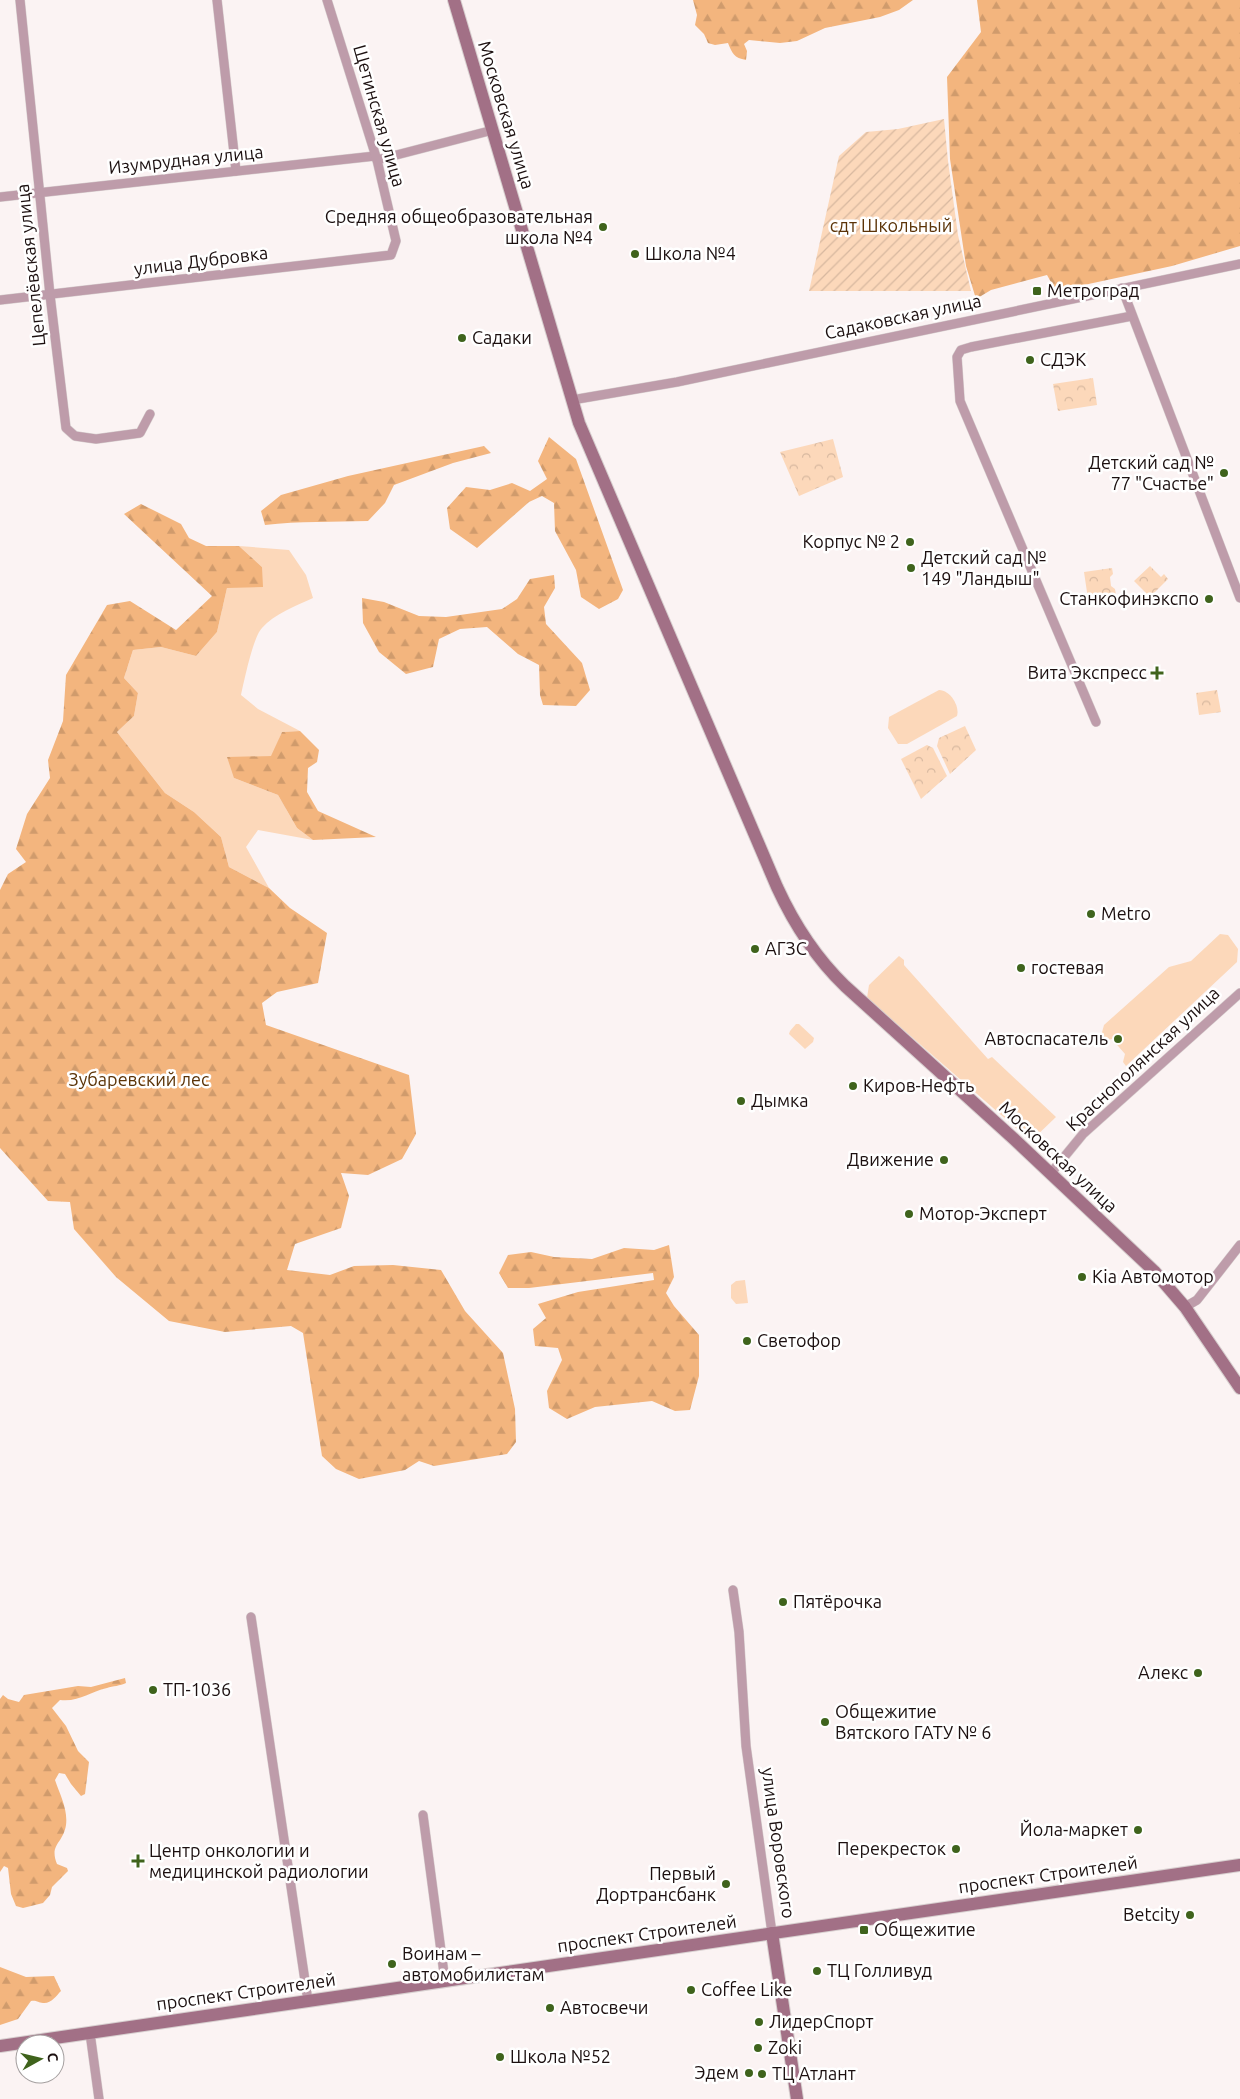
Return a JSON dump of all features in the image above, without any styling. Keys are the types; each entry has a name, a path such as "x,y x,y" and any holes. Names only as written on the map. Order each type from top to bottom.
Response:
{"main road":[{"name":"Московская улица","path":"454,0 579,423 777,886 804,938 829,971 1154,1271 1185,1307 1240,1388"},
{"name":"проспект Строителей","path":"0,2046 1240,1865"},
{"name":"улица Воровского","path":"772,1933 797,2099"}],"street":[{"name":"Цепелёвская улица","path":"20,0 50,295 66,428 75,436 96,439 140,433 150,414"},
{"path":"217,0 236,171"},
{"name":"Щетинская улица","path":"327,0 376,158 396,242"},
{"name":"Изумрудная улица","path":"0,197 236,171 376,158 493,130"},
{"name":"улица Дубровка","path":"0,300 391,255 396,242"},
{"name":"Садаковская улица","path":"572,400 677,382 1240,264"},
{"path":"1122,288 1240,598"},
{"path":"1096,722 960,401 957,357 964,349 1132,316"},
{"name":"Краснополянская улица","path":"1050,1173 1083,1134 1240,992"},
{"path":"1185,1307 1196,1300 1240,1245"},
{"name":"улица Воровского","path":"733,1590 739,1632 746,1746 772,1933"},
{"path":"251,1617 308,2001"},
{"path":"423,1815 444,1981"},
{"path":"90,2033 99,2099"}],"green space":[{"path":"693,0 913,0 899,10 880,17 825,28 797,41 780,43 749,40 744,44 747,51 746,60 734,54 728,43 715,45 708,43 704,34 695,25 697,15"},
{"path":"977,0 1240,0 1240,246 1172,266 1056,291 1047,275 991,290 976,299 966,266 950,159 947,77 981,32"},
{"name":"сдт Школьный","path":"944,119 958,235 971,291 809,291 839,156 866,132 898,129"},
{"path":"1093,378 1097,405 1058,411 1053,384"},
{"path":"549,437 576,459 623,590 618,599 599,609 581,597 576,570 555,531 554,503 542,496 529,502 477,548 450,529 447,508 466,487 490,490 512,483 530,491 547,479 538,461"},
{"path":"833,439 843,477 799,496 780,452"},
{"path":"484,446 491,453 453,463 394,485 385,503 368,521 265,525 261,511 281,495 348,476"},
{"name":"Зубаревский лес","path":"141,504 181,524 189,538 206,546 239,546 262,567 263,587 227,588 217,632 196,656 161,647 133,650 124,678 138,693 134,716 117,732 165,793 194,812 221,837 229,867 269,888 290,908 327,933 318,983 277,992 262,1003 266,1025 409,1075 416,1134 402,1159 368,1175 341,1173 349,1196 341,1228 295,1244 287,1270 330,1275 354,1266 393,1265 441,1270 465,1311 503,1353 515,1409 516,1442 507,1454 434,1466 419,1461 405,1470 359,1479 336,1469 322,1456 303,1333 291,1326 225,1332 169,1321 116,1277 74,1229 70,1202 48,1201 0,1148 0,890 8,874 26,862 16,849 27,814 50,778 48,760 63,721 66,675 107,605 130,601 176,630 212,596 124,514"},
{"path":"239,546 289,550 306,575 313,598 279,614 262,628 255,640 241,695 258,709 300,731 282,732 272,756 254,758 234,778 278,795 297,828 313,840 258,830 246,847 269,888 229,867 221,837 194,812 165,793 117,732 134,716 138,693 124,678 133,650 161,647 196,656 217,632 227,588 262,567"},
{"path":"1150,566 1161,577 1164,574 1168,579 1150,597 1134,581"},
{"path":"1112,568 1111,586 1115,589 1117,601 1097,604 1088,599 1084,572"},
{"path":"554,575 555,588 544,607 546,624 582,663 590,690 576,706 543,705 540,695 539,665 518,654 487,627 460,629 439,639 433,667 406,674 379,652 363,623 362,598 384,602 419,616 446,617 502,609 517,599 530,579"},
{"path":"939,690 947,693 956,703 957,716 907,744 898,744 888,728 889,717"},
{"path":"1217,690 1221,712 1199,715 1196,693"},
{"path":"965,726 976,750 950,774 937,746 939,738"},
{"path":"300,731 319,750 317,762 308,768 307,792 318,811 376,837 313,840 297,828 278,795 234,778 227,757 271,756 282,732"},
{"path":"927,745 933,748 947,776 921,799 901,759"},
{"path":"1220,934 1228,935 1238,949 1237,962 1126,1066 1123,1062 1125,1054 1112,1039 1104,1041 1101,1036 1104,1025 1169,967 1191,961"},
{"path":"899,956 904,960 904,965 988,1059 992,1057 1056,1117 1031,1141 867,998 869,985"},
{"path":"796,1024 799,1024 814,1038 813,1042 805,1049 789,1034"},
{"path":"669,1245 674,1277 666,1293 674,1306 699,1335 699,1376 690,1410 675,1411 652,1401 595,1407 567,1419 549,1408 547,1391 562,1360 558,1348 535,1346 533,1329 546,1318 538,1304 578,1292 654,1280 653,1273 529,1288 508,1288 499,1273 508,1255 531,1252 554,1257 592,1259 624,1248 654,1250"},
{"path":"745,1280 748,1303 736,1304 731,1298 731,1285 736,1281"},
{"path":"125,1678 126,1683 124,1684 73,1700 60,1700 52,1708 66,1726 78,1751 89,1762 85,1794 81,1796 65,1774 59,1773 55,1780 66,1813 66,1825 56,1848 55,1857 57,1864 67,1868 68,1871 52,1887 50,1895 43,1903 23,1908 16,1906 11,1894 8,1868 4,1866 0,1872 0,1699 3,1695 8,1699 19,1702 24,1695 78,1686 91,1687"},
{"path":"0,1967 26,1977 54,1976 61,1991 48,2002 31,2001 18,2019 0,2025"}],"place":[{"name":"Средняя общеобразовательная школа №4","path":"603,227"},
{"name":"Школа №4","path":"635,254"},
{"name":"Метроград","path":"1037,291"},
{"name":"Садаки","path":"462,338"},
{"name":"СДЭК","path":"1030,360"},
{"name":"Детский сад № 77 \"Счастье\"","path":"1224,473"},
{"name":"Корпус № 2","path":"910,542"},
{"name":"Детский сад № 149 \"Ландыш\"","path":"911,568"},
{"name":"Станкофинэкспо","path":"1209,599"},
{"name":"Вита Экспресс","path":"1157,673"},
{"name":"Metro","path":"1091,914"},
{"name":"АГЗС","path":"755,949"},
{"name":"гостевая","path":"1021,968"},
{"name":"Автоспасатель","path":"1118,1039"},
{"name":"Киров-Нефть","path":"853,1086"},
{"name":"Дымка","path":"741,1101"},
{"name":"Движение","path":"944,1160"},
{"name":"Мотор-Эксперт","path":"909,1214"},
{"name":"Kia Автомотор","path":"1082,1277"},
{"name":"Светофор","path":"747,1341"},
{"name":"Пятёрочка","path":"783,1602"},
{"name":"Алекс","path":"1198,1673"},
{"name":"ТП-1036","path":"153,1690"},
{"name":"Общежитие Вятского ГАТУ № 6","path":"825,1722"},
{"name":"Йола-маркет","path":"1138,1830"},
{"name":"Перекресток","path":"956,1849"},
{"name":"Центр онкологии и медицинской радиологии","path":"138,1861"},
{"name":"Первый Дортрансбанк","path":"726,1884"},
{"name":"Betcity","path":"1190,1915"},
{"name":"Общежитие","path":"864,1930"},
{"name":"Воинам – автомобилистам","path":"392,1964"},
{"name":"ТЦ Голливуд","path":"817,1971"},
{"name":"Coffee Like","path":"691,1990"},
{"name":"Автосвечи","path":"550,2008"},
{"name":"ЛидерСпорт","path":"759,2022"},
{"name":"Zoki","path":"758,2048"},
{"name":"Школа №52","path":"500,2057"},
{"name":"Эдем","path":"749,2073"},
{"name":"ТЦ Атлант","path":"762,2074"}]}
